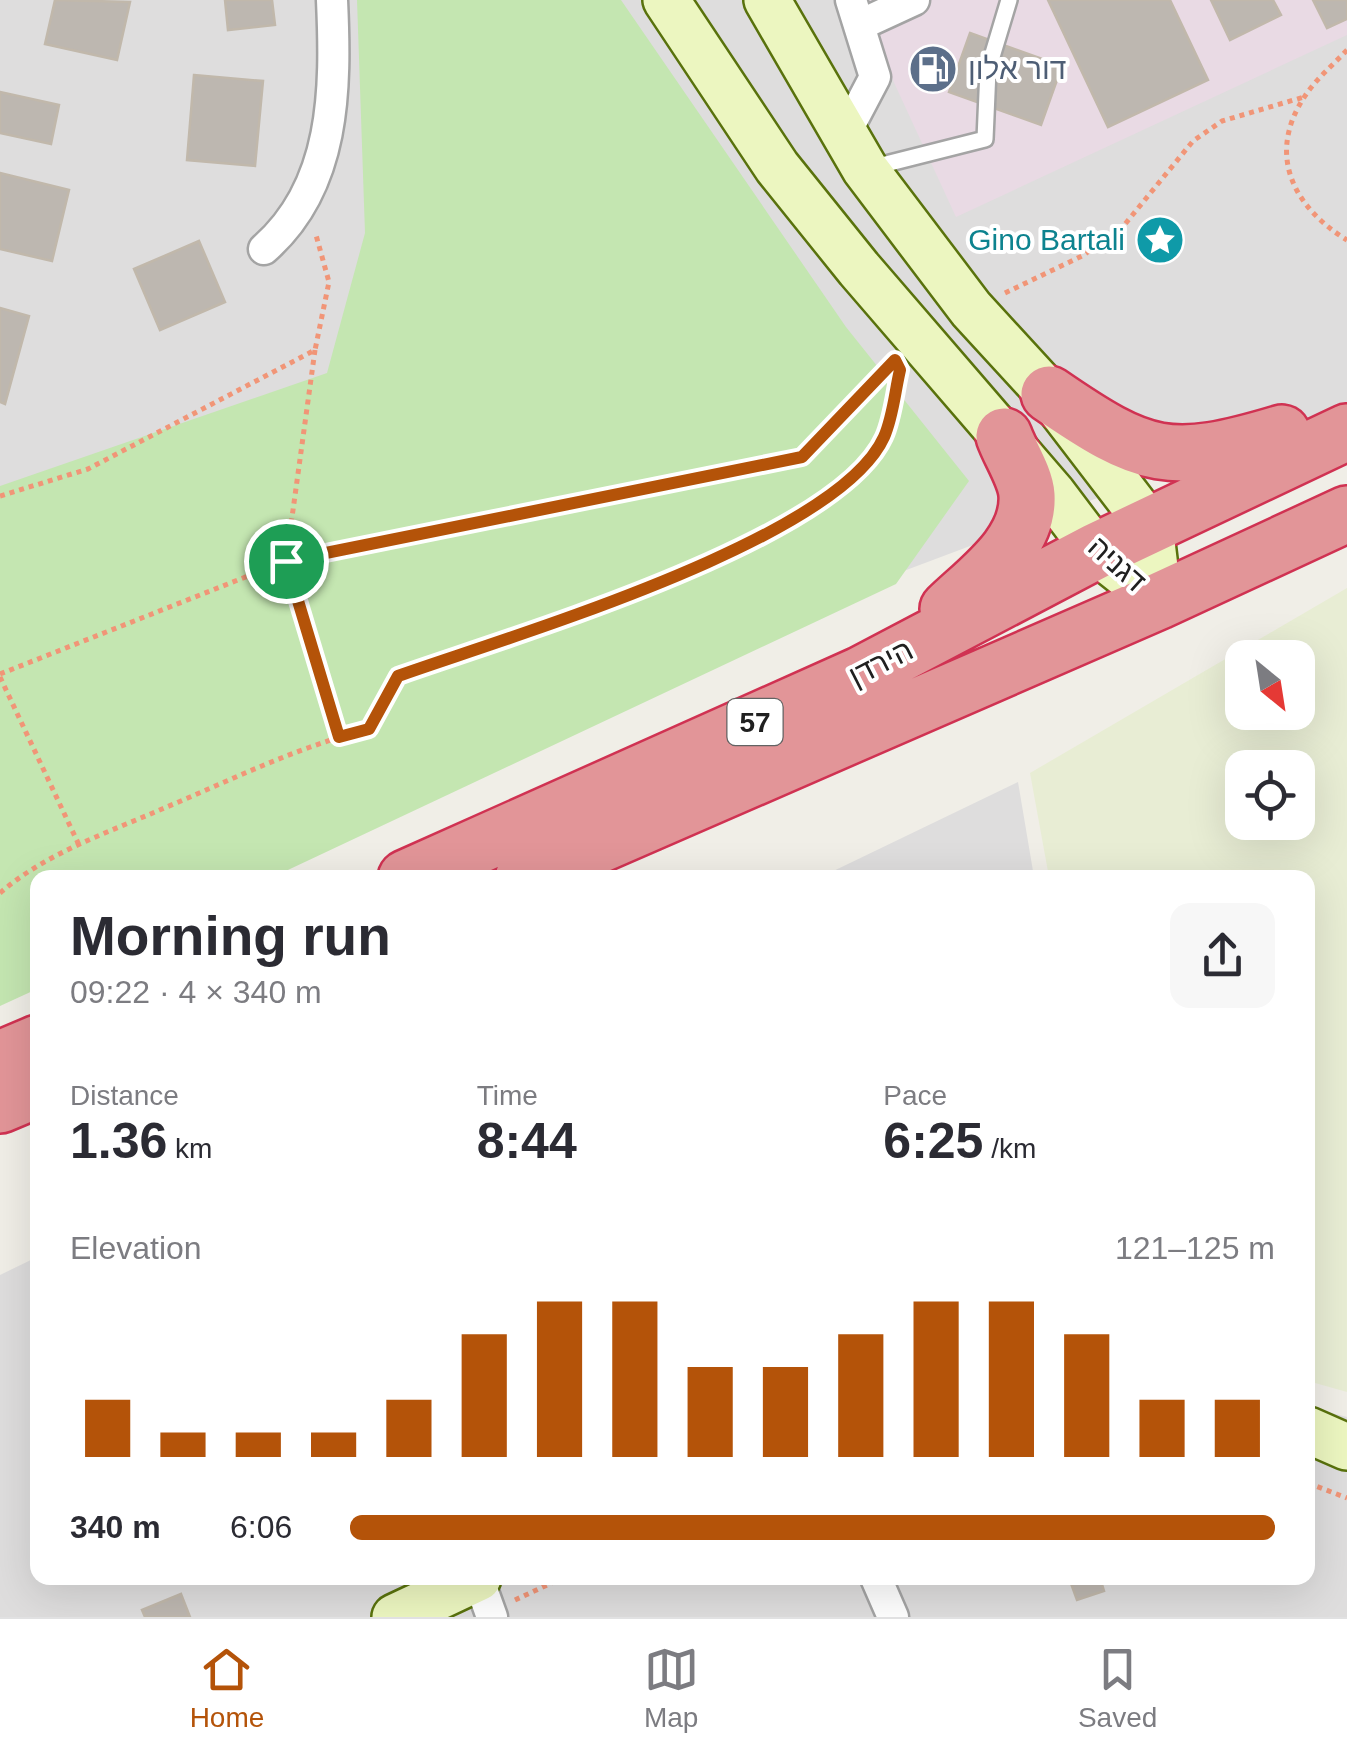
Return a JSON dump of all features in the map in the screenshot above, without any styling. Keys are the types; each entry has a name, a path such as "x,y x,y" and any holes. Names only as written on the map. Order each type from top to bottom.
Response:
{"highway":[{"path":"1049,394 1112,438 1160,452 1210,455 1347,412"},
{"name":"הירדן","path":"424,870 906,650 1096,551 1347,432"},
{"path":"906,650 1007,552 1020,527 1027,494 1004,436"},
{"name":"הירדן","path":"542,870 1159,601 1347,514"},
{"path":"0,1060 30,1047"},
{"path":"0,1106 30,1093"}],"main road":[{"name":"דגניה","path":"666,0 777,166 1096,551 1159,601"},
{"name":"דגניה","path":"767,0 855,152 971,310 1049,394 1150,526 1159,601"},
{"path":"1315,1433 1347,1447"},
{"path":"396,1617 484,1596"}],"street":[{"path":"264,248 292,225 330,134 336,80 332,0"},
{"path":"855,152 875,77 856,12 914,0"},
{"path":"879,1585 893,1617"}],"lane":[{"path":"855,152 986,139 988,70 1009,0"}],"path":[{"path":"1347,50 1304,97 1291,128 1284,164 1305,208 1347,240"},
{"path":"971,310 1082,256 1120,229 1193,141 1222,121 1304,97"},
{"path":"304,194 329,282 315,350 286,561 339,737"},
{"path":"0,496 88,470 315,350"},
{"path":"0,893 26,870 80,845 317,742 369,729 398,676 690,571 784,526 846,484 884,438 900,370 895,360 802,457 286,561 0,676 80,845"},
{"path":"1315,1486 1347,1498"},
{"path":"484,1596 532,1585"}],"shaded area":[{"path":"0,0 1347,0 1347,404 110,870 30,870 30,885 0,912"},
{"path":"856,0 1347,0 1347,35 956,217"},
{"path":"1018,782 1033,870 836,870"},
{"path":"30,1260 30,1585 1315,1585 1315,1409 1347,1417 1347,1617 0,1617 0,1275"}],"green space":[{"path":"357,0 621,0 846,327 969,481 896,584 288,870 30,870 30,992 0,1006 0,486 327,373 365,233"},
{"path":"1347,588 1347,1392 1315,1383 1315,870 1048,870 1030,773 1225,659 1225,730 1315,730 1315,640 1258,640"}],"building":[{"path":"55,0 130,2 117,60 45,44"},
{"path":"225,0 272,0 275,25 228,30"},
{"path":"1048,0 1170,0 1208,80 1108,127"},
{"path":"1211,0 1273,0 1281,15 1230,40"},
{"path":"1313,0 1347,0 1347,19 1327,28"},
{"path":"970,33 1062,66 1041,125 949,92"},
{"path":"194,75 263,81 255,166 187,160"},
{"path":"0,92 59,105 51,144 0,133"},
{"path":"0,173 69,190 52,261 0,249"},
{"path":"199,241 225,302 160,330 134,269"},
{"path":"0,308 29,316 5,404 0,402"},
{"path":"1072,1585 1102,1585 1104,1591 1077,1600"},
{"path":"181,1594 190,1617 145,1617 142,1610"}],"place":[{"name":"דור אלון","path":"933,69"},
{"name":"Gino Bartali","path":"1160,240"}],"route":[{"path":"895,360 900,370 884,438 846,484 784,526 690,571 398,676 369,729 339,737 286,561 802,457 895,360"}]}
